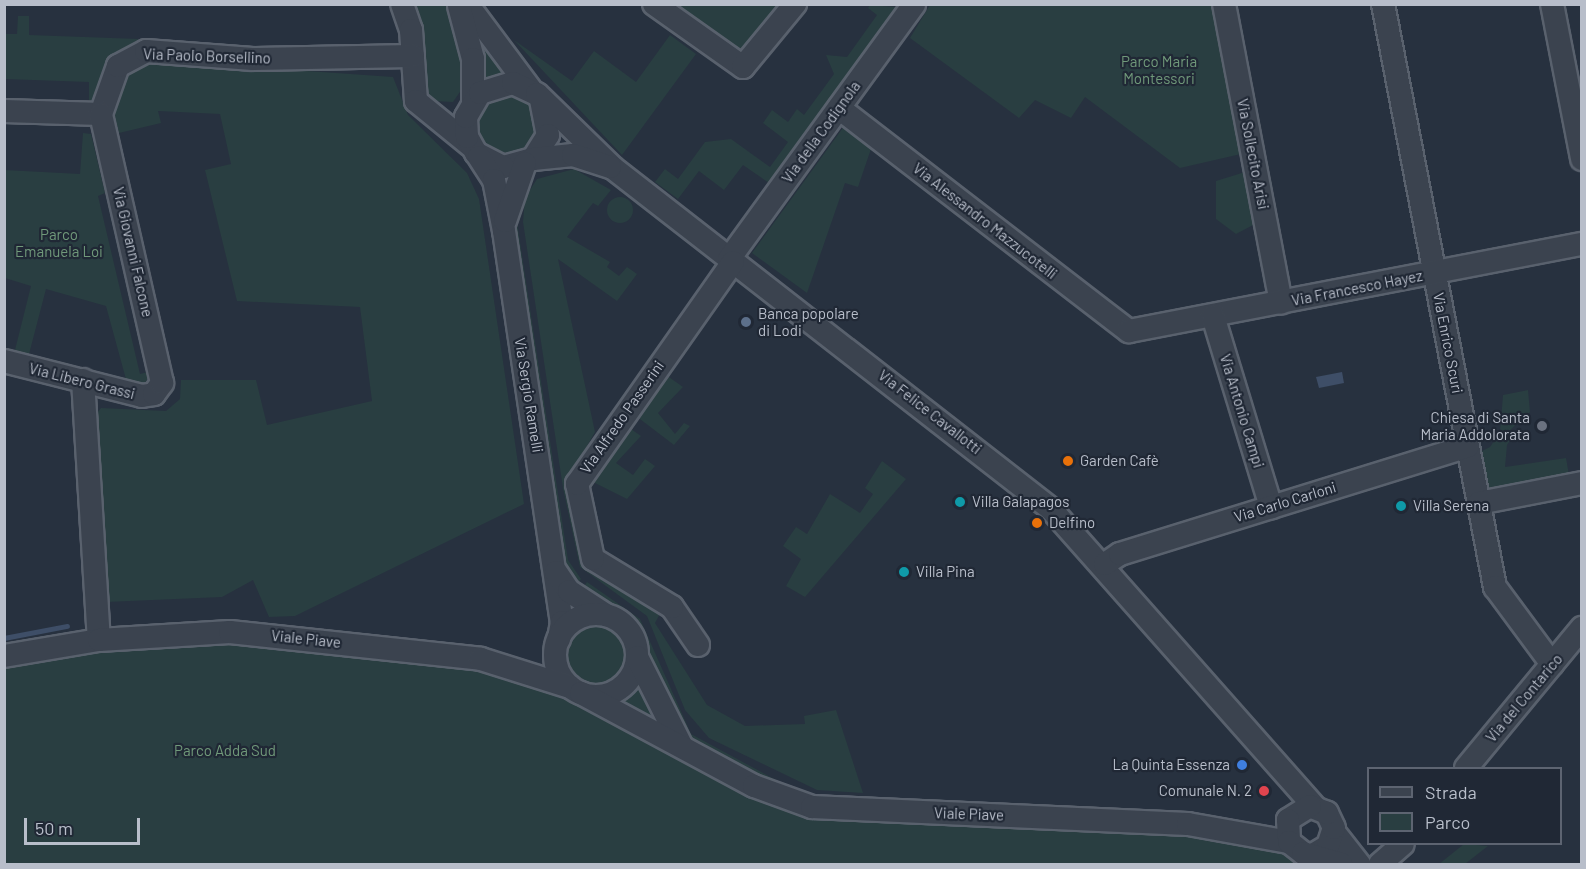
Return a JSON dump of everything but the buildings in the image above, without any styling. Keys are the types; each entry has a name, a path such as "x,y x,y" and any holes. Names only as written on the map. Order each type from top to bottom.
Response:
{"street":[{"path":"402,4 413,56 413,92 425,111 473,149 503,167 573,155 613,168"},
{"path":"458,4 473,59 471,104 466,128 473,149"},
{"name":"Via Felice Cavallotti","path":"467,4 536,95 613,168 1012,476 1105,564 1276,768 1314,806 1330,816 1334,832"},
{"path":"654,4 743,66 795,4"},
{"name":"Via della Codignola","path":"731,260 914,4"},
{"name":"Via Sollecito Arisi","path":"1224,4 1281,303"},
{"name":"Via Enrico Scuri","path":"1383,4 1479,503 1499,595 1552,664"},
{"path":"1552,4 1581,159"},
{"name":"Via Paolo Borsellino","path":"101,114 118,66 146,51 253,59 413,56"},
{"path":"425,111 453,114 498,84 536,95"},
{"name":"Via Felice Cavallotti","path":"529,161 549,135 536,95"},
{"name":"Via Alessandro Mazzucotelli","path":"839,108 1132,331"},
{"path":"4,111 101,114"},
{"name":"Via Giovanni Falcone","path":"101,114 162,373 159,389"},
{"name":"Via Sergio Ramelli","path":"473,149 494,180 504,231 562,622 558,642"},
{"name":"Via Sergio Ramelli","path":"504,231 508,204 529,161"},
{"name":"Via Francesco Hayez","path":"1132,331 1581,244"},
{"name":"Via Alfredo Passerini","path":"698,645 672,607 592,559 577,484 731,260"},
{"name":"Via Antonio Campi","path":"1213,316 1271,507"},
{"name":"Via Libero Grassi","path":"4,361 142,396 159,389"},
{"path":"82,380 99,640"},
{"name":"Via Carlo Carloni","path":"1105,564 1120,554 1468,446"},
{"path":"1479,503 1581,483"},
{"name":"Via Sergio Ramelli","path":"553,559 564,587 606,615"},
{"name":"Viale Piave","path":"512,665 536,661 558,642 578,619 606,615 629,631 637,657 670,731 694,754"},
{"name":"Via del Contarico","path":"1467,767 1581,628"},
{"name":"Viale Piave","path":"4,656 99,640 230,632 512,665 575,690 773,795 823,809 1158,822 1255,832 1289,828 1313,855"},
{"path":"558,642 557,668 575,690"},
{"name":"Viale Piave","path":"575,690 618,690 637,657"},
{"name":"Via Felice Cavallotti","path":"1276,768 1289,828"},
{"path":"1289,828 1314,806"},
{"path":"1313,855 1328,846 1334,832 1359,864"},
{"path":"1380,864 1401,845"},
{"path":"1313,855 1341,864"}],"green space":[{"path":"411,5 450,5 462,44 464,86 453,102 434,101 425,93"},
{"path":"673,5 781,5 743,55"},
{"path":"870,5 896,7 769,183 743,165 724,190 699,171 678,199 655,182 665,169 678,179 705,142 731,139 770,167 788,142 763,123 772,110 788,122 797,109 804,115 834,74 826,55 847,57 877,15 868,8"},
{"name":"Parco Maria Montessori","path":"930,5 1212,5 1241,154 1180,168 1085,97 1071,118 1035,100 1019,118 910,38"},
{"path":"465,15 512,75 479,84"},
{"path":"18,16 29,16 29,35 139,39 115,58 98,85 94,106 89,106 89,82 5,79 5,34 17,34"},
{"path":"670,35 696,54 622,155 514,40 572,81 594,51 636,82"},
{"path":"138,59 393,77 408,115 467,173 479,199 524,504 295,616 269,617 253,580 222,597 106,602 96,414 101,408 166,411 180,399 181,380 256,380 267,425 372,401 360,307 237,301 205,170 231,164 220,114 158,111 161,123 119,133 113,109 117,85"},
{"path":"503,90 534,100 542,134 517,159 483,150 473,118 477,108"},
{"path":"845,125 872,146 858,187 845,183 807,293 752,253"},
{"name":"Parco Emanuela Loi","path":"83,133 91,134 105,193 98,196 140,374 152,371 144,385 127,383 106,306 46,289 28,358 14,354 31,286 5,278 4,170 80,174"},
{"path":"574,169 611,190 598,206 593,203 567,237 610,262 607,267 619,276 627,267 637,274 617,301 558,259 595,432 566,483 582,563 591,574 661,612 655,623 707,705 745,726 805,724 804,716 836,710 863,793 817,790 709,738 685,710 647,616 580,567 563,488 523,222 525,198 537,179"},
{"path":"1245,172 1255,224 1236,234 1216,219 1216,181"},
{"path":"620,197 629,201 633,210 629,219 620,223 611,219 607,210 611,201"},
{"path":"516,216 568,560 581,579 577,584 561,560 511,235"},
{"path":"666,375 683,387 658,413 675,434 684,423 690,426 674,445 636,416"},
{"path":"1528,390 1530,412 1510,430 1514,434 1507,445 1505,467 1566,458 1569,475 1485,491 1478,453 1490,447 1500,432 1503,395"},
{"path":"628,427 641,436 616,463 633,475 645,459 655,466 627,499 589,480"},
{"path":"882,461 906,479 805,597 786,586 801,559 783,546 796,527 807,534 830,494 860,513 873,494 865,488"},
{"path":"587,582 640,619 691,734 800,793 779,790 688,737 636,625 582,589"},
{"path":"590,622 602,622 614,627 624,637 629,655 627,668 614,683 602,688 590,688 578,683 568,673 563,661 563,649 568,637 578,627"},
{"name":"Parco Adda Sud","path":"228,637 533,677 756,793 1253,837 1330,864 5,864 5,663 96,646"},
{"path":"639,670 669,733 612,698"},
{"path":"1463,845 1488,846 1465,864 1439,864"}],"water":[{"path":"1342,372 1344,383 1319,388 1316,377"}],"waterway":[{"path":"4,638 67,626"}],"place":[{"name":"Banca popolare di Lodi","path":"746,322"},
{"name":"Chiesa di Santa Maria Addolorata","path":"1542,426"},
{"name":"Garden Cafè","path":"1068,461"},
{"name":"Villa Galapagos","path":"960,502"},
{"name":"Villa Serena","path":"1401,506"},
{"name":"Delfino","path":"1037,523"},
{"name":"Villa Pina","path":"904,572"},
{"name":"La Quinta Essenza","path":"1242,765"},
{"name":"Comunale N. 2","path":"1264,791"}]}
